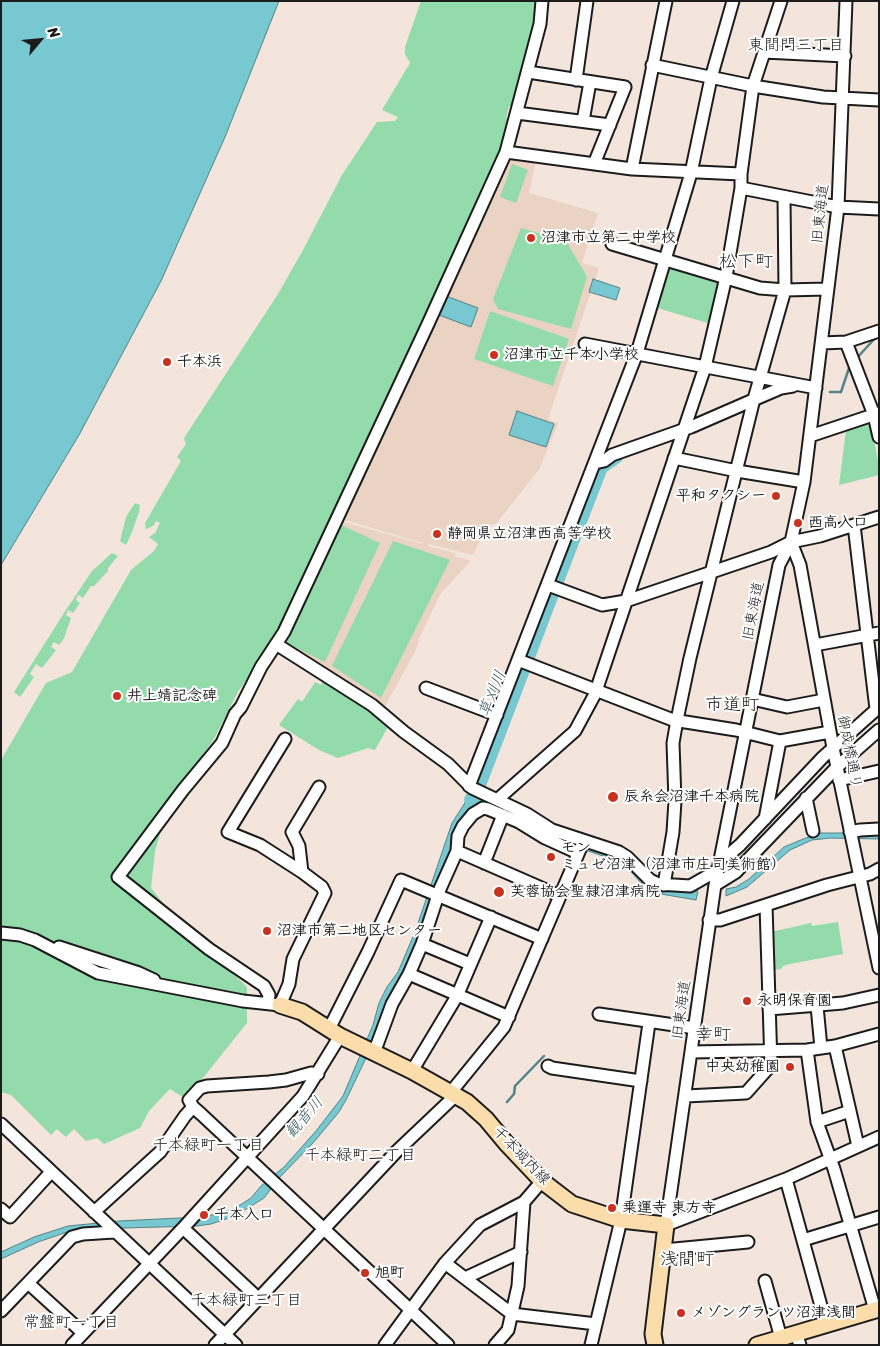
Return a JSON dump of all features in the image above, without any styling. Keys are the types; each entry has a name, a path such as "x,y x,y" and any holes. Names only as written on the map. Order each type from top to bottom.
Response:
{"main road":[{"name":"千本城内線","path":"274,1004 302,1012 369,1051 412,1071 468,1102 542,1181 572,1204 621,1220 666,1225"},
{"path":"655,1345 653,1334 666,1225"},
{"path":"757,1345 792,1339 826,1324 877,1310"}],"street":[{"path":"274,1004 264,986 209,950 118,878 183,790 222,743 235,714 261,667 284,632 420,342 506,152 540,24 542,1"},
{"path":"576,80 587,1"},
{"path":"632,169 666,1"},
{"path":"469,786 637,353 691,173 711,78 733,1"},
{"path":"498,800 575,731 596,690 705,367 726,277 753,86 781,1"},
{"name":"旧東海道","path":"666,1225 715,886 779,565 791,542 804,482 838,207 846,1"},
{"path":"764,52 845,56"},
{"path":"652,65 753,86 842,100 879,100"},
{"path":"528,72 625,87 594,164"},
{"path":"583,121 590,82"},
{"path":"516,113 610,125"},
{"path":"506,152 632,169 741,174"},
{"path":"740,188 838,207 879,209"},
{"path":"664,885 673,832 675,801 673,743 677,720 690,658 754,399 785,290 784,197"},
{"path":"612,244 760,288 785,290 828,289"},
{"path":"822,343 846,342 879,331"},
{"path":"846,342 876,414 879,436"},
{"path":"585,344 816,388"},
{"path":"595,463 684,429 781,388 796,385"},
{"path":"810,436 876,414"},
{"path":"674,458 737,472 804,482"},
{"path":"548,585 602,605 626,601 771,552 791,542 820,536 879,517"},
{"path":"721,858 732,852 833,748 877,708 873,634 854,525"},
{"name":"御成橋通り","path":"791,542 800,565 839,780 879,968"},
{"path":"815,645 873,634"},
{"path":"276,644 372,705 404,732 448,764 469,786 526,814 552,830 619,852 627,857 650,880 664,885 690,886 718,870"},
{"path":"518,660 677,720 780,741 830,732"},
{"path":"426,688 497,715"},
{"path":"752,699 787,707 824,700"},
{"path":"715,886 736,872 837,767 879,730"},
{"path":"274,1004 289,984 294,959 326,893 322,887 302,872 260,845 228,832 285,739"},
{"path":"765,818 780,741"},
{"path":"839,780 879,771"},
{"path":"302,872 299,846 292,832 319,787"},
{"path":"483,808 484,793"},
{"path":"806,798 813,831"},
{"path":"483,808 519,822 545,838 578,853"},
{"path":"369,1051 409,974 422,944 439,895 457,852 458,836 463,826 473,814 483,808"},
{"path":"484,863 503,815"},
{"path":"850,835 860,830 879,830"},
{"path":"216,1345 323,1228 453,1093 475,1061 496,1038 509,1017 584,841"},
{"path":"457,852 560,896"},
{"path":"709,920 720,920 818,888 870,874 879,869"},
{"path":"72,1345 248,1158 303,1096 318,1074 352,986 401,880 542,940"},
{"path":"686,1096 746,1093 771,1066 766,905"},
{"path":"412,1071 456,996 491,917"},
{"path":"1,933 20,935 47,946 82,953 139,973 159,984 235,1000 274,1004"},
{"path":"422,944 470,964"},
{"path":"409,974 456,996 509,1017"},
{"path":"769,1009 843,1003 879,995"},
{"path":"817,1006 821,1048"},
{"path":"598,1014 649,1023 695,1028"},
{"path":"591,1345 621,1220 649,1023"},
{"path":"691,1052 807,1050 835,1046 879,1034"},
{"path":"835,1046 858,1146"},
{"path":"807,1050 817,1122 877,1310"},
{"path":"548,1066 641,1081"},
{"path":"318,1074 311,1073 269,1082 207,1086 200,1088 189,1100 193,1108 448,1345"},
{"path":"98,1215 160,1152 185,1116 193,1108"},
{"path":"817,1122 850,1111"},
{"path":"3,1131 98,1215 236,1345"},
{"path":"666,1225 786,1179 879,1138"},
{"path":"1,1209 10,1217 51,1172"},
{"path":"786,1179 826,1324"},
{"path":"385,1345 445,1263 480,1225 524,1202 542,1181"},
{"path":"495,1345 508,1330 518,1286 524,1202"},
{"path":"803,1240 879,1217"},
{"path":"183,1228 259,1299"},
{"path":"1,1311 72,1237 113,1231"},
{"path":"664,1250 748,1242"},
{"path":"465,1278 521,1252"},
{"path":"445,1263 512,1314 596,1324"},
{"path":"765,1282 792,1339"},
{"path":"28,1283 84,1332"}],"shaded area":[{"path":"510,159 536,161 529,193 598,213 582,263 599,268 548,419 558,423 540,468 496,524 488,525 473,555 429,544 428,546 455,553 455,556 471,561 441,593 420,637 416,650 384,708 285,647 284,641 340,521 423,544 341,519"}],"green space":[{"path":"421,1 537,1 537,11 515,106 509,106 506,118 511,119 504,147 403,360 273,644 239,690 214,739 171,798 155,851 151,888 180,924 247,987 247,1023 186,1099 170,1089 149,1111 140,1128 104,1144 97,1138 86,1141 74,1129 66,1137 57,1129 51,1135 11,1095 1,1092 1,760 46,683 72,672 131,570 154,551 158,544 149,537 155,533 160,523 156,521 153,526 146,529 145,523 181,461 177,457 186,444 184,438 278,294 342,175 377,122 395,121 398,117 382,110 410,63 405,54 405,47"},
{"path":"512,164 528,170 516,203 500,197"},
{"path":"521,228 566,241 587,277 571,329 498,309 493,299"},
{"path":"668,265 720,281 711,324 654,307"},
{"path":"490,311 569,339 553,386 474,359"},
{"path":"867,424 871,426 879,465 879,475 839,485 846,430"},
{"path":"135,503 140,505 139,512 126,545 120,541 126,517"},
{"path":"341,525 380,543 325,662 286,643"},
{"path":"393,541 450,560 381,698 332,666"},
{"path":"112,553 118,556 108,568 108,571 94,586 91,586 83,598 78,595 76,600 80,603 73,613 68,610 66,615 71,618 64,638 59,645 54,642 51,647 56,650 42,668 36,664 30,674 34,677 20,697 14,692 64,613 92,571"},
{"path":"324,680 373,711 389,725 375,750 368,748 338,758 319,750 279,725 298,699 302,702 315,682 321,685"},
{"path":"838,922 843,954 790,964 783,966 781,969 772,970 771,932 811,923 812,926"}],"water":[{"path":"1,1 279,1 225,137 161,281 79,435 1,565"},
{"path":"593,279 620,288 616,300 589,292"},
{"path":"446,296 478,308 471,327 439,315"},
{"path":"517,411 554,424 546,447 509,435"},
{"path":"470,795 479,797 623,859 639,874 687,891 698,891 696,900 661,894 641,883 625,865 615,860 573,846 481,804 447,868 404,975 391,993 374,1041 347,1098 339,1112 313,1143 279,1178 264,1198 235,1216 211,1224 70,1231 38,1242 1,1259 1,1252 34,1237 68,1226 218,1214 237,1207 251,1198 261,1186 284,1167 316,1131 343,1096 373,1025 379,1003 387,987 398,972 415,932 452,823"},
{"path":"821,833 879,833 879,839 831,838 812,840 790,850 747,887 726,896 726,889 736,887 749,879 784,847"}],"waterway":[{"name":"草刈川","path":"856,359 877,336"},
{"name":"草刈川","path":"830,392 841,392 850,365"},
{"name":"草刈川","path":"557,581 601,467 616,457"},
{"name":"草刈川","path":"471,800 479,785 552,594"},
{"path":"507,1102 514,1094 515,1086 544,1056"}],"place":[{"name":"沼津市立第二中学校","path":"531,238"},
{"name":"沼津市立千本小学校","path":"494,355"},
{"name":"千本浜","path":"167,362"},
{"name":"平和タクシー","path":"776,496"},
{"name":"西高入口","path":"798,523"},
{"name":"静岡県立沼津西高等学校","path":"437,534"},
{"name":"井上靖記念碑","path":"117,696"},
{"name":"辰糸会沼津千本病院","path":"613,797"},
{"name":"モン ミュゼ沼津（沼津市庄司美術館）","path":"551,857"},
{"name":"芙蓉協会聖隷沼津病院","path":"499,892"},
{"name":"沼津市第二地区センター","path":"267,931"},
{"name":"永明保育園","path":"747,1001"},
{"name":"中央幼稚園","path":"790,1067"},
{"name":"乗運寺 東方寺","path":"612,1208"},
{"name":"千本入口","path":"204,1215"},
{"name":"旭町","path":"365,1273"},
{"name":"メゾングランツ沼津浅間","path":"681,1313"}],"district":[{"name":"東間門三丁目","path":"796,46"},
{"name":"松下町","path":"746,262"},
{"name":"市道町","path":"732,705"},
{"name":"幸町","path":"713,1035"},
{"name":"千本緑町一丁目","path":"208,1146"},
{"name":"千本緑町二丁目","path":"360,1156"},
{"name":"浅間町","path":"687,1260"},
{"name":"千本緑町三丁目","path":"246,1301"},
{"name":"常盤町一丁目","path":"71,1323"}],"water label":[{"name":"観音川","path":"305,1118"}]}
